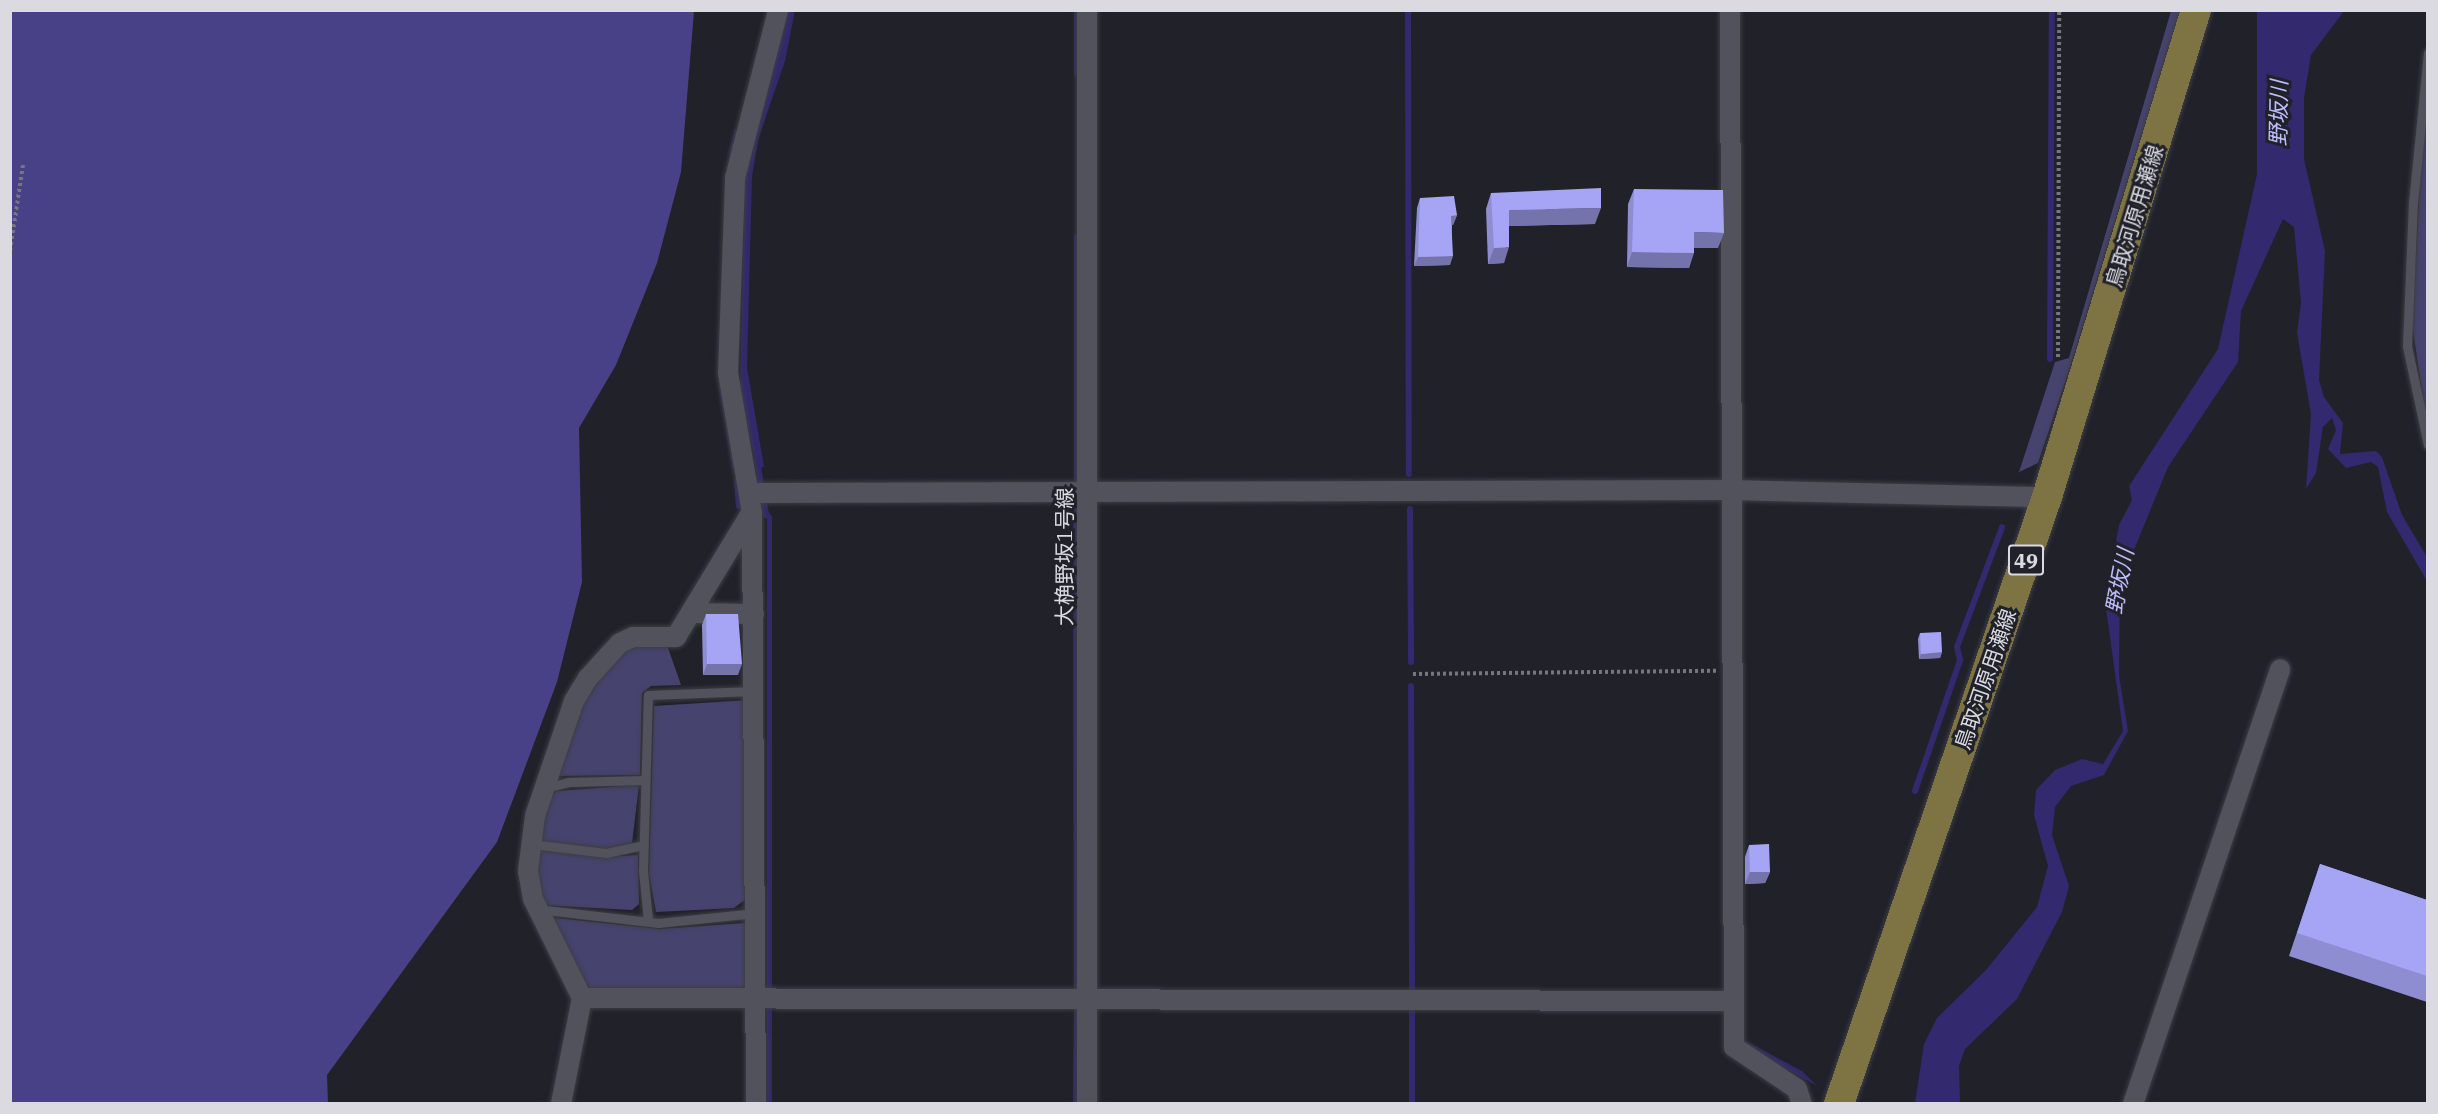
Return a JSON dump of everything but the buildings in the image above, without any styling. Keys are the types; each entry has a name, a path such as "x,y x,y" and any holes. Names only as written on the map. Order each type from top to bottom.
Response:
{"main road":[{"name":"鳥取河原用瀬線","path":"1839,1104 2047,497 2196,10"}],"street":[{"path":"756,1104 752,513 728,373 731,236 741,141 778,10"},
{"name":"大桷野坂1号線","path":"1087,10 1087,1104"},
{"path":"1730,10 1730,490 1734,1047 1797,1089 1802,1104"},
{"path":"749,493 1730,490 2047,497"},
{"path":"561,1104 582,998 563,950 537,909 528,871 531,844 544,788 574,701 603,659 633,637 676,637 693,613 752,513"},
{"path":"693,613 754,614"},
{"path":"2133,1104 2280,669"},
{"path":"582,998 1088,1002 1733,1001"}],"lane":[{"path":"2427,53 2414,179 2407,346 2427,445"},
{"path":"648,920 643,845 648,695 754,691"},
{"path":"544,788 569,782 645,780"},
{"path":"531,844 606,853 643,845"},
{"path":"537,909 648,920 755,913"}],"path":[{"path":"2058,357 2059,10"},
{"path":"10,250 23,165"},
{"path":"1413,674 1731,671"}],"shaded area":[{"path":"10,11 694,11 681,172 657,263 616,365 579,428 582,582 557,682 497,842 327,1075 328,1103 11,1103"},
{"path":"2171,11 2180,11 2071,364 2038,463 2019,472 2055,362 2069,358"},
{"path":"2427,67 2427,426 2412,323"},
{"path":"634,643 667,645 681,685 651,686 642,693 640,775 554,776 585,693"},
{"path":"749,700 750,896 734,908 656,912 649,874 654,706"},
{"path":"639,785 632,843 611,850 536,841 547,799 557,791"},
{"path":"535,850 603,857 638,855 639,904 632,910 542,905"},
{"path":"546,917 660,929 745,923 750,926 745,994 587,992"}],"water":[{"path":"787,11 795,11 785,61 758,140 752,177 747,368 764,467 757,468 740,395 745,178"},
{"name":"野坂川","path":"2257,11 2344,11 2311,55 2304,98 2304,159 2325,251 2319,380 2324,397 2343,423 2340,454 2376,451 2382,457 2402,515 2427,557 2427,581 2387,512 2378,467 2371,462 2346,468 2328,449 2336,430 2332,418 2323,427 2316,473 2306,489 2311,414 2297,333 2301,303 2294,227 2283,219 2241,311 2238,362 2168,467 2120,584 2119,675 2128,731 2104,775 2071,786 2055,807 2052,835 2069,886 2062,912 2017,999 1965,1049 1959,1066 1960,1103 1915,1103 1924,1044 1937,1018 1986,970 2037,907 2048,866 2034,815 2036,790 2055,770 2082,759 2103,764 2123,731 2105,601 2119,525 2132,500 2129,486 2218,349 2257,174"},
{"path":"767,509 772,517 772,1104 767,1103"},
{"path":"1744,1040 1802,1071 1817,1086 1744,1045"}],"waterway":[{"path":"1077,10 1077,74"},
{"path":"1408,10 1409,474"},
{"path":"2050,359 2052,10"},
{"path":"732,154 737,132"},
{"path":"1077,237 1077,480"},
{"path":"721,382 735,467"},
{"path":"757,460 766,515"},
{"path":"737,480 739,506"},
{"path":"1076,502 1077,993"},
{"path":"1410,509 1411,662"},
{"path":"1915,791 1960,660 1957,647 2002,527"},
{"path":"1411,686 1412,993"},
{"path":"1076,1104 1077,1006"},
{"path":"1412,1011 1412,1104"}]}
